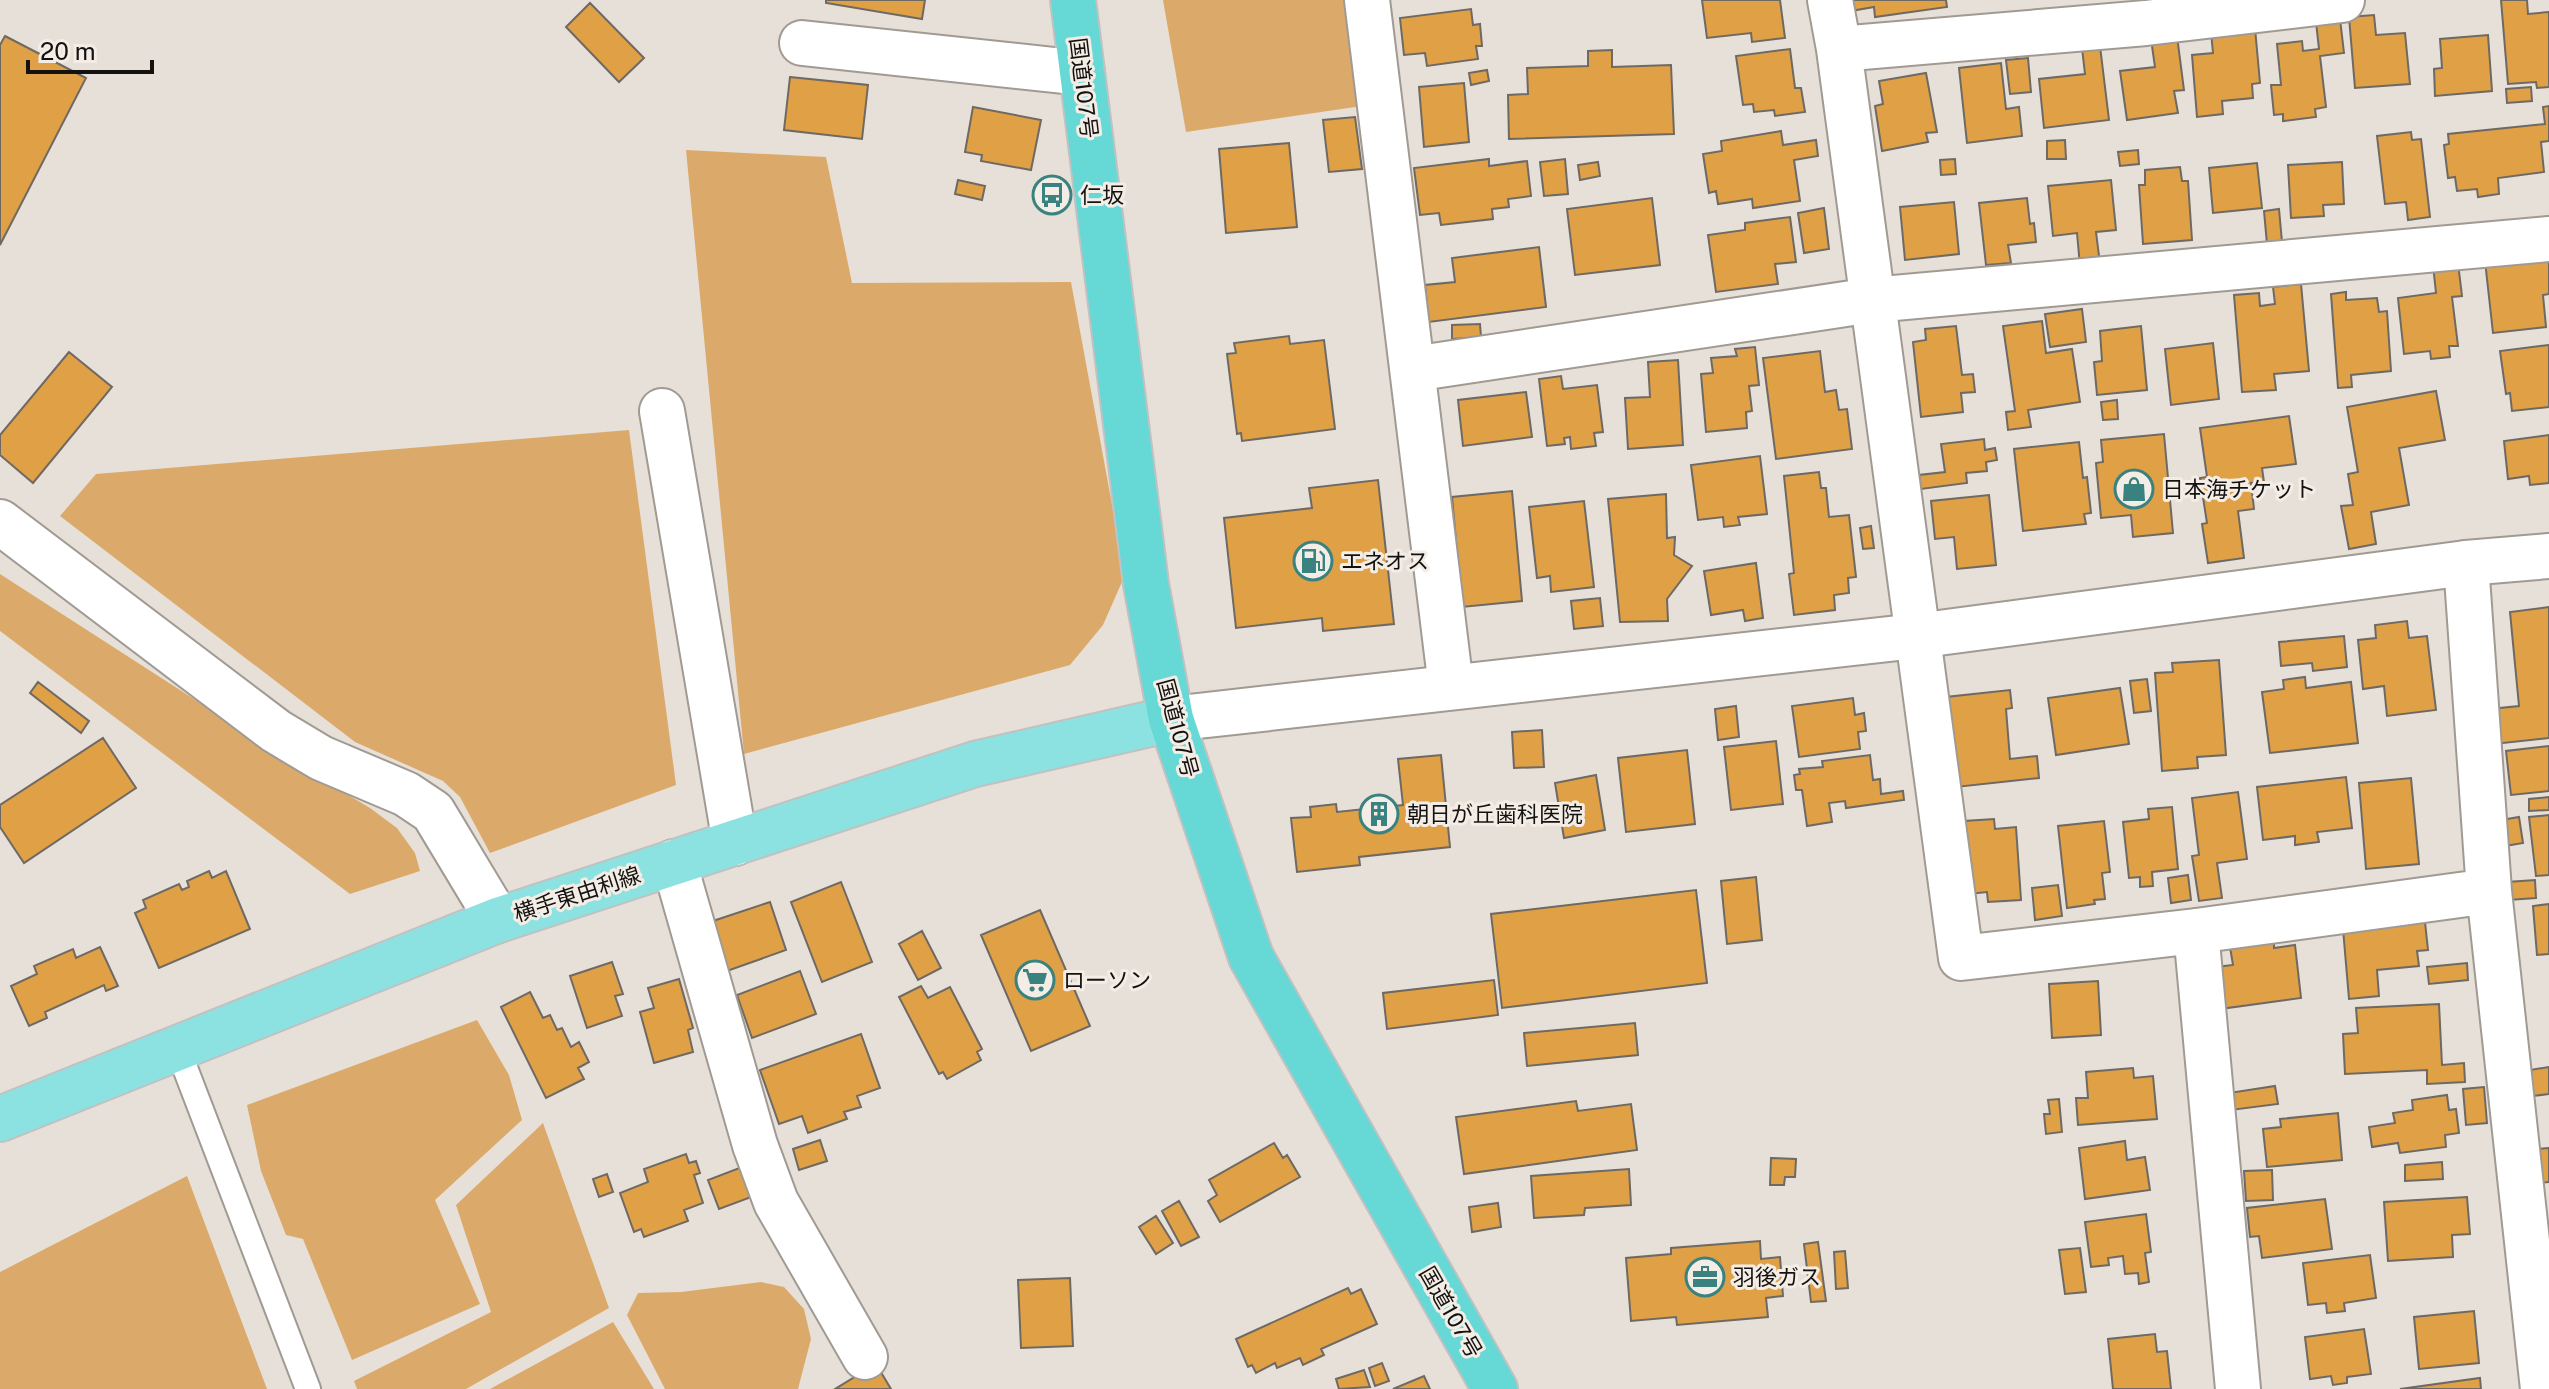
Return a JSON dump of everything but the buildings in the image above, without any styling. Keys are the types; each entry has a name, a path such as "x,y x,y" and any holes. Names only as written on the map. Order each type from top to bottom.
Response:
{"highway":[{"name":"国道107号","path":"1073,0 1146,584 1171,719 1251,957 1495,1389"}],"main road":[{"name":"横手東由利線","path":"0,1119 498,920 975,764 1171,719"}],"street":[{"path":"1367,0 1451,687"},
{"path":"1830,0 1961,958 2196,931 2489,891"},
{"path":"1839,49 2144,12 2342,0"},
{"path":"802,43 1082,73"},
{"path":"1413,369 1872,300 2549,239"},
{"path":"662,411 735,843"},
{"path":"0,522 276,731 321,758 406,794 433,812 498,920"},
{"path":"1171,719 1916,636 2466,563 2549,556"},
{"path":"2466,563 2489,891 2543,1389"},
{"path":"674,862 755,1145 776,1202 865,1357"},
{"path":"2196,931 2238,1389"}],"lane":[{"path":"177,1047 308,1389"}],"shaded area":[{"path":"1163,0 1350,0 1362,106 1186,132"},
{"path":"686,150 826,157 852,283 1071,282 1125,575 1103,625 1070,665 744,754"},
{"path":"629,430 676,785 490,853 460,797 443,781 355,742 60,516 96,474"},
{"path":"0,574 281,755 370,808 397,828 415,853 420,871 350,894 0,631"},
{"path":"477,1020 509,1075 522,1120 435,1200 480,1304 352,1360 303,1239 286,1235 261,1171 247,1105"},
{"path":"543,1123 609,1308 466,1389 357,1389 354,1381 491,1312 456,1205"},
{"path":"187,1176 267,1389 0,1389 0,1272"},
{"path":"761,1282 784,1287 804,1309 811,1339 798,1389 665,1389 627,1315 638,1293 681,1292"},
{"path":"613,1322 654,1389 490,1389"}],"place":[{"name":"仁坂","path":"1052,195"},
{"name":"日本海チケット","path":"2134,489"},
{"name":"エネオス","path":"1313,561"},
{"name":"朝日が丘歯科医院","path":"1379,814"},
{"name":"ローソン","path":"1035,980"},
{"name":"羽後ガス","path":"1705,1277"}]}
